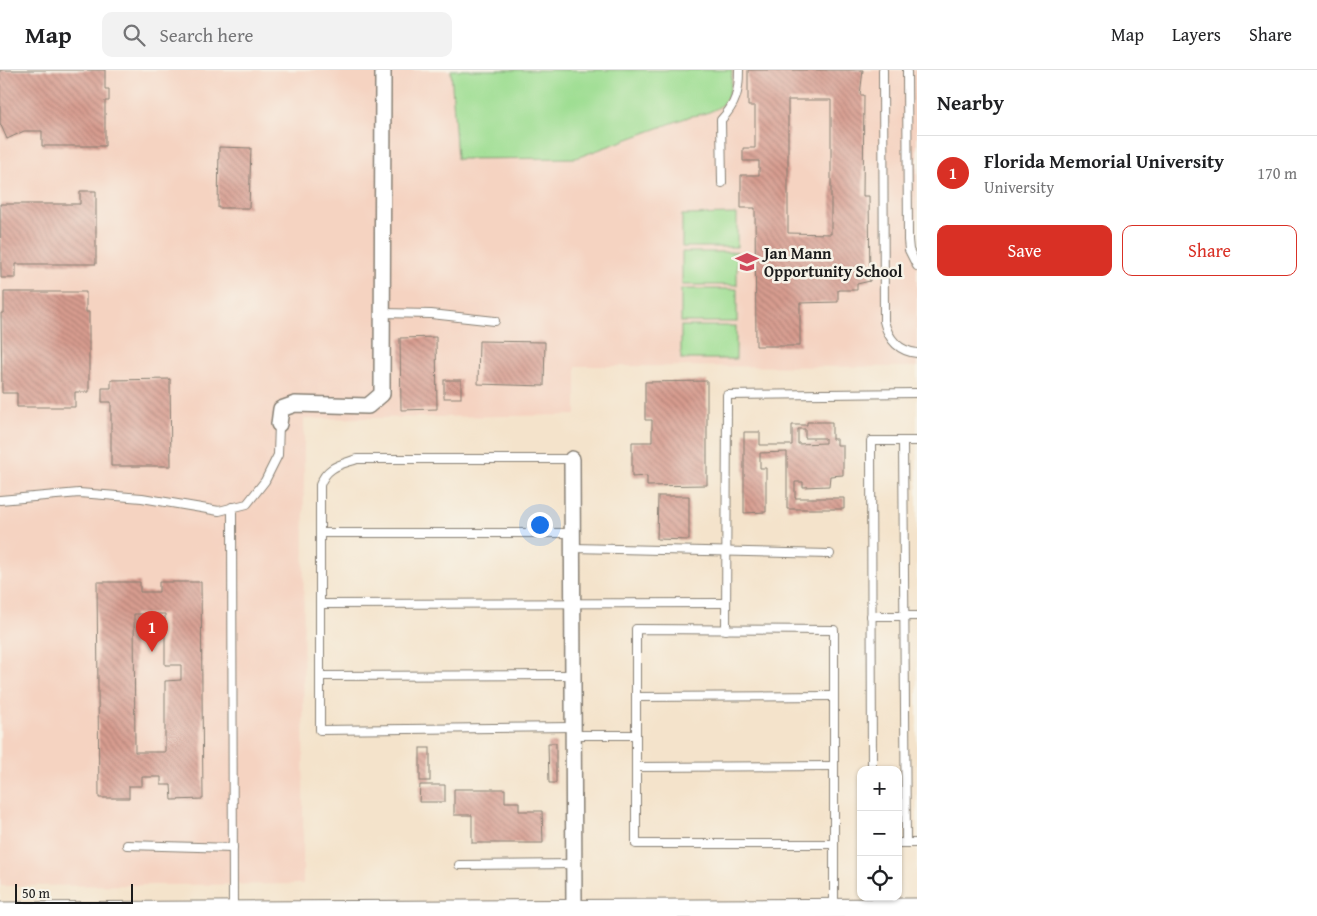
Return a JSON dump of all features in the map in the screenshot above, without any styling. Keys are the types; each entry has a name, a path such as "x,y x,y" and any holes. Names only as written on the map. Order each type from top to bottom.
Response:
{"street":[{"path":"279,424 281,409 294,404 368,406 375,402 382,394 383,70"},
{"path":"572,459 575,864 573,914"},
{"path":"0,912 151,914 233,910 573,914 834,908 873,903 917,908"}],"lane":[{"path":"722,183 721,120 732,108 738,90 739,70"},
{"path":"883,70 884,321 887,333 894,343 903,350 917,353"},
{"path":"906,70 908,240 909,250 917,266"},
{"path":"382,314 431,314 495,321"},
{"path":"726,630 728,395 917,393"},
{"path":"0,500 79,493 142,498 219,511 248,504 265,481 278,455 279,424"},
{"path":"872,766 871,441 917,441"},
{"path":"903,441 902,843 917,843"},
{"path":"572,459 357,459 336,466 324,474 320,485 320,730 574,731 636,736"},
{"path":"232,508 233,910"},
{"path":"320,534 573,541 727,551 830,554"},
{"path":"320,604 726,603"},
{"path":"871,616 917,616"},
{"path":"834,844 636,844 636,630 834,630 834,696 834,766 834,844 834,908"},
{"path":"320,676 574,676"},
{"path":"636,697 834,696"},
{"path":"636,767 834,766"},
{"path":"127,845 233,848"},
{"path":"459,865 575,864"}],"shaded area":[{"path":"0,70 917,70 917,367 576,366 576,415 304,419 303,884 0,886"}],"green space":[{"path":"451,70 732,70 730,90 727,98 723,104 710,112 691,116 576,158 457,159"},
{"path":"737,214 737,247 682,247 682,215"},
{"path":"682,252 737,252 737,285 682,285"},
{"path":"681,289 737,289 737,322 681,322"},
{"path":"681,326 736,326 736,359 681,359"}],"building":[{"path":"0,70 105,70 105,89 109,89 109,101 105,101 105,146 42,146 42,131 24,131 7,139 0,123"},
{"path":"748,70 863,70 860,95 864,95 863,196 869,196 870,281 857,284 857,290 838,290 838,302 800,303 800,346 756,346 755,208 741,208 741,175 759,175 759,161 743,161 743,148 755,148 755,106 748,106","holes":["788,100 831,100 831,234 788,233"]},
{"path":"219,147 251,148 249,208 218,208"},
{"path":"80,191 96,191 96,264 16,264 16,278 1,278 0,204 80,204"},
{"path":"4,292 86,292 86,312 89,312 89,392 75,392 75,407 17,407 17,393 2,393 1,313 4,313"},
{"path":"436,337 437,409 401,410 400,338"},
{"path":"479,341 545,342 544,386 478,384"},
{"path":"170,379 171,466 111,466 111,402 102,402 102,388 111,388 111,380"},
{"path":"444,380 461,380 461,398 444,398"},
{"path":"707,381 707,485 647,486 647,476 632,477 632,442 652,442 652,420 645,420 645,382"},
{"path":"807,422 832,422 832,439 837,439 837,445 843,445 843,475 830,476 829,486 803,487 803,482 795,482 795,498 844,498 844,509 787,509 787,452 760,453 760,468 766,468 766,512 744,513 744,432 760,432 760,445 792,445 792,425 807,425","holes":["798,429 805,429 805,438 825,438 825,443 798,444"]},
{"path":"658,496 689,496 689,540 657,539"},
{"path":"97,582 140,582 140,592 159,592 159,582 201,582 203,799 172,800 171,785 161,785 161,777 142,777 142,786 129,786 129,798 99,798","holes":["134,614 165,614 165,665 181,665 181,680 165,681 165,752 135,752"]},
{"path":"548,743 556,743 556,783 549,783"},
{"path":"420,748 430,748 430,781 420,781"},
{"path":"420,785 445,785 445,802 419,802"},
{"path":"454,789 505,789 505,802 519,802 519,811 542,811 543,843 472,843 472,815 454,815"}],"place":[{"name":"Jan Mann Opportunity School","path":"747,262"},
{"name":"Florida Memorial University","path":"152,652"}]}
